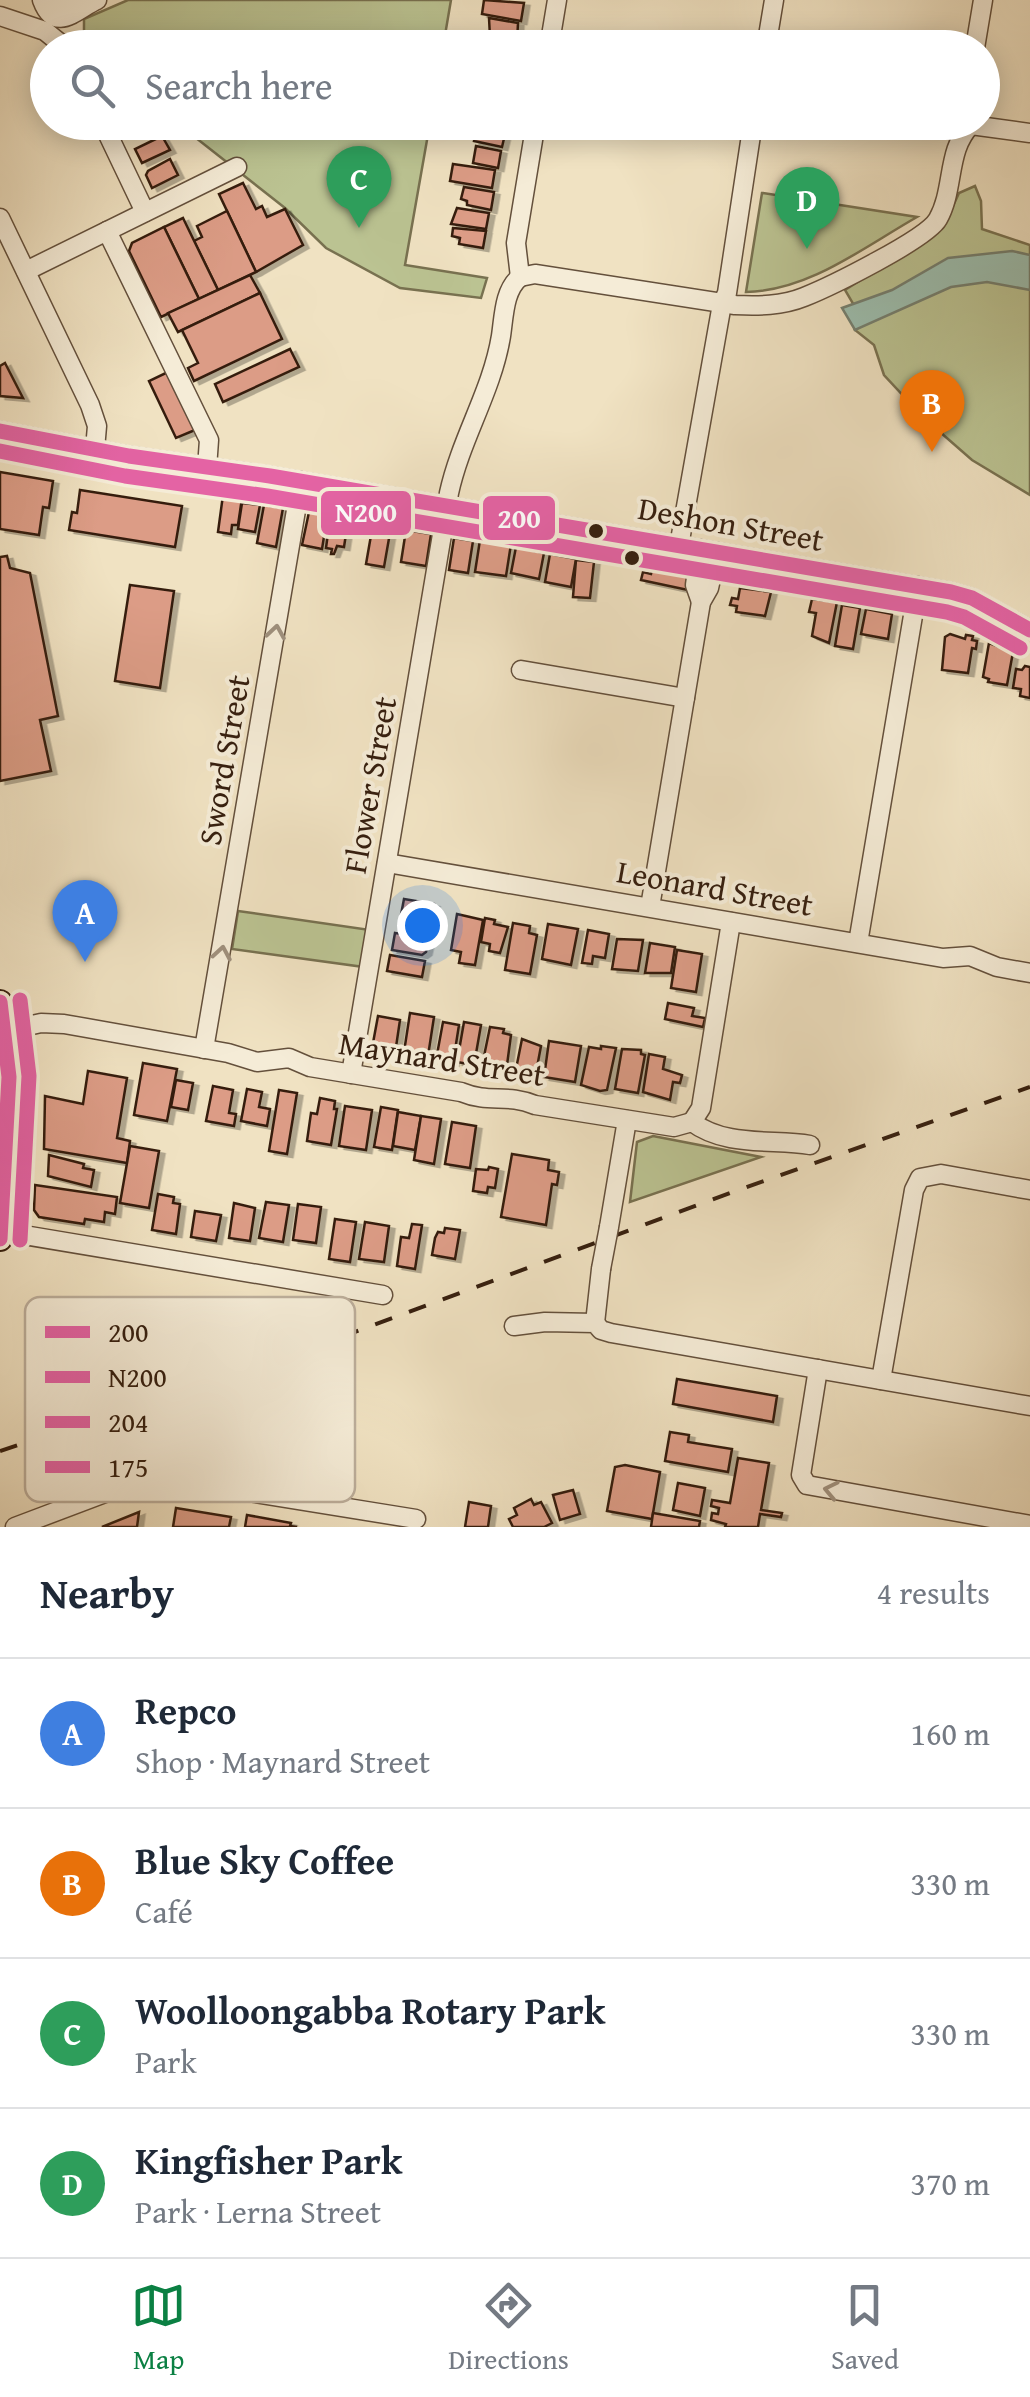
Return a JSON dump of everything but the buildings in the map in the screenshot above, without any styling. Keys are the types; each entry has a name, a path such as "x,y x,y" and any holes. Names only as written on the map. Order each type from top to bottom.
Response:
{"main road":[{"path":"0,1002 5,1030 0,1239"}],"street":[{"path":"5,19 7,0"},
{"path":"5,19 16,0"},
{"path":"42,0 48,12 60,18 74,15 93,2"},
{"path":"56,0 66,7 93,2"},
{"path":"552,30 557,0"},
{"path":"769,30 774,0"},
{"path":"979,30 983,0"},
{"path":"5,19 30,35"},
{"path":"5,19 41,30"},
{"path":"1000,128 1030,133"},
{"path":"111,140 145,212"},
{"path":"533,140 516,244 520,277 536,274 722,304 765,306 802,298 858,271 933,226 942,212 959,140"},
{"path":"679,546 750,140"},
{"path":"26,271 236,167"},
{"path":"0,218 96,418 95,449"},
{"path":"107,232 209,440 207,468"},
{"name":"Flower Street","path":"351,1074 459,453 489,387 509,289 520,277"},
{"name":"Deshon Street","path":"0,431 918,586 972,598 1030,630"},
{"name":"Sword Street","path":"204,1048 301,482"},
{"path":"650,908 701,602 696,586 708,551"},
{"path":"858,943 918,586"},
{"path":"521,670 685,698"},
{"name":"Leonard Street","path":"387,863 950,960 970,956 1030,974"},
{"path":"692,1122 701,1108 731,922"},
{"name":"Maynard Street","path":"5,1030 51,1023 204,1048 257,1062 289,1058 310,1067 461,1092 484,1100 514,1097 535,1104 674,1127 692,1122 720,1136 810,1146"},
{"path":"627,1120 601,1269 595,1323 601,1330 1030,1406"},
{"path":"882,1380 914,1190 923,1176 941,1174 1030,1190"},
{"path":"0,1231 383,1295"},
{"path":"514,1326 595,1323"},
{"path":"818,1370 801,1474 807,1485 1030,1524"},
{"path":"15,1527 81,1502"},
{"path":"311,1502 416,1519"}],"green space":[{"path":"128,0 451,0 446,30 84,30 84,19"},
{"path":"199,140 427,140 405,265 487,278 481,298 400,288 326,248 285,208"},
{"path":"975,186 981,201 982,229 1030,245 1030,495 972,460 924,418 884,375 874,345 855,330 865,324 845,290 943,228 959,193"},
{"path":"762,193 917,217 814,276 769,290 746,292"},
{"path":"238,911 370,930 364,967 232,949"},
{"path":"653,1136 761,1157 630,1202 637,1142"}],"shaded area":[{"path":"1012,251 1030,255 1030,290 987,282 951,287 855,330 842,308 892,290 948,258"}],"railway":[{"path":"355,1332 1030,1087"},
{"path":"0,1451 25,1443"}],"transit line":[{"name":"200","path":"0,431 129,456 270,476 951,592 972,598 1030,630"},
{"name":"N200","path":"0,451 125,476 267,496 947,612 964,617 1020,648"},
{"name":"175","path":"20,1000 29,1076 20,1240"},
{"name":"204","path":"0,1002 9,1077 0,1239"}],"place":[{"name":"Woolloongabba Rotary Park","path":"359,228"},
{"name":"Kingfisher Park","path":"807,249"},
{"name":"Blue Sky Coffee","path":"932,452"},
{"name":"Repco","path":"85,962"}]}
